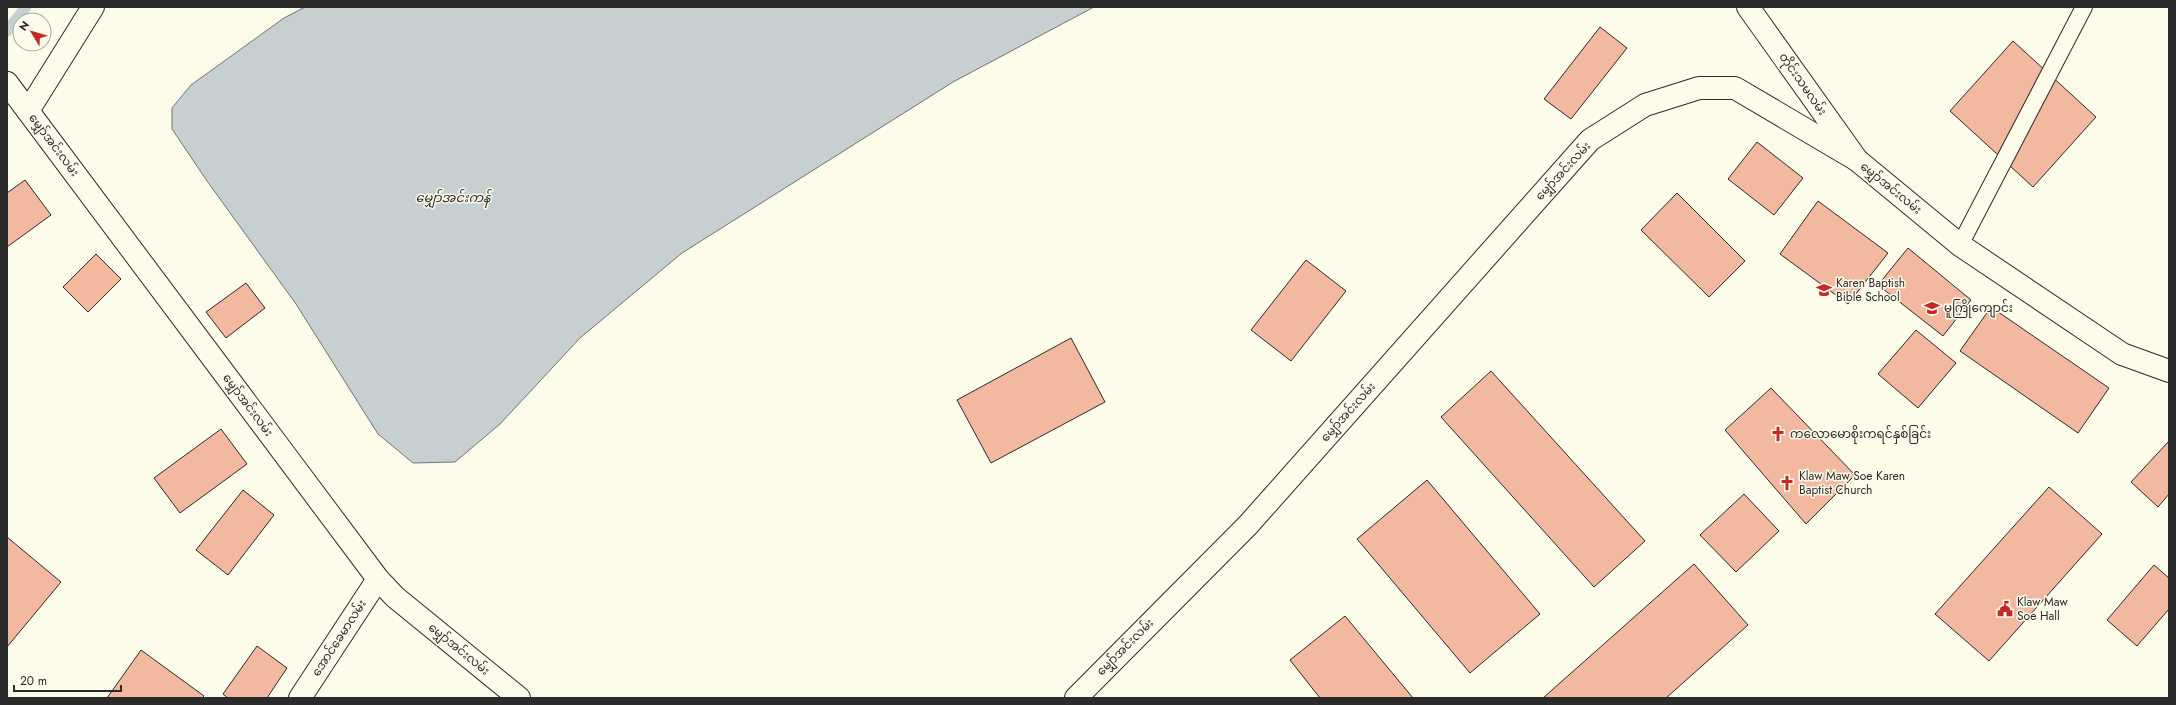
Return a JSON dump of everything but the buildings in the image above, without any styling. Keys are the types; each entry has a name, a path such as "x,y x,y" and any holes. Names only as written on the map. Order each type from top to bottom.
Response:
{"street":[{"path":"28,111 93,7"},
{"name":"တိုင်းသမလမ်း","path":"1748,7 1857,160"},
{"name":"မျှော်အင်းလမ်း","path":"7,83 378,579 395,597 520,698"},
{"name":"မျှော်အင်းလမ်း","path":"1076,698 1248,525 1590,140 1645,105 1699,88 1735,88 1857,160 1960,245 2122,354 2169,371"},
{"name":"အောင်ခေမာလမ်း","path":"300,698 378,579"}],"lane":[{"path":"1960,245 2084,7"}],"water":[{"name":"မျှော်အင်းကန်","path":"305,7 1094,7 953,82 682,253 580,338 500,424 455,462 413,463 378,434 296,304 207,181 172,129 172,108 191,85 284,18"}],"waterway":[{"path":"7,31 26,7"}],"place":[{"name":"Karen Baptish Bible School","path":"1824,290"},
{"name":"မူကြိုကျောင်း","path":"1932,308"},
{"name":"ကလောမောစိုးကရင်နှစ်ခြင်း","path":"1778,434"},
{"name":"Klaw Maw Soe Karen Baptist Church","path":"1787,483"},
{"name":"Klaw Maw Soe Hall","path":"2005,609"}]}
